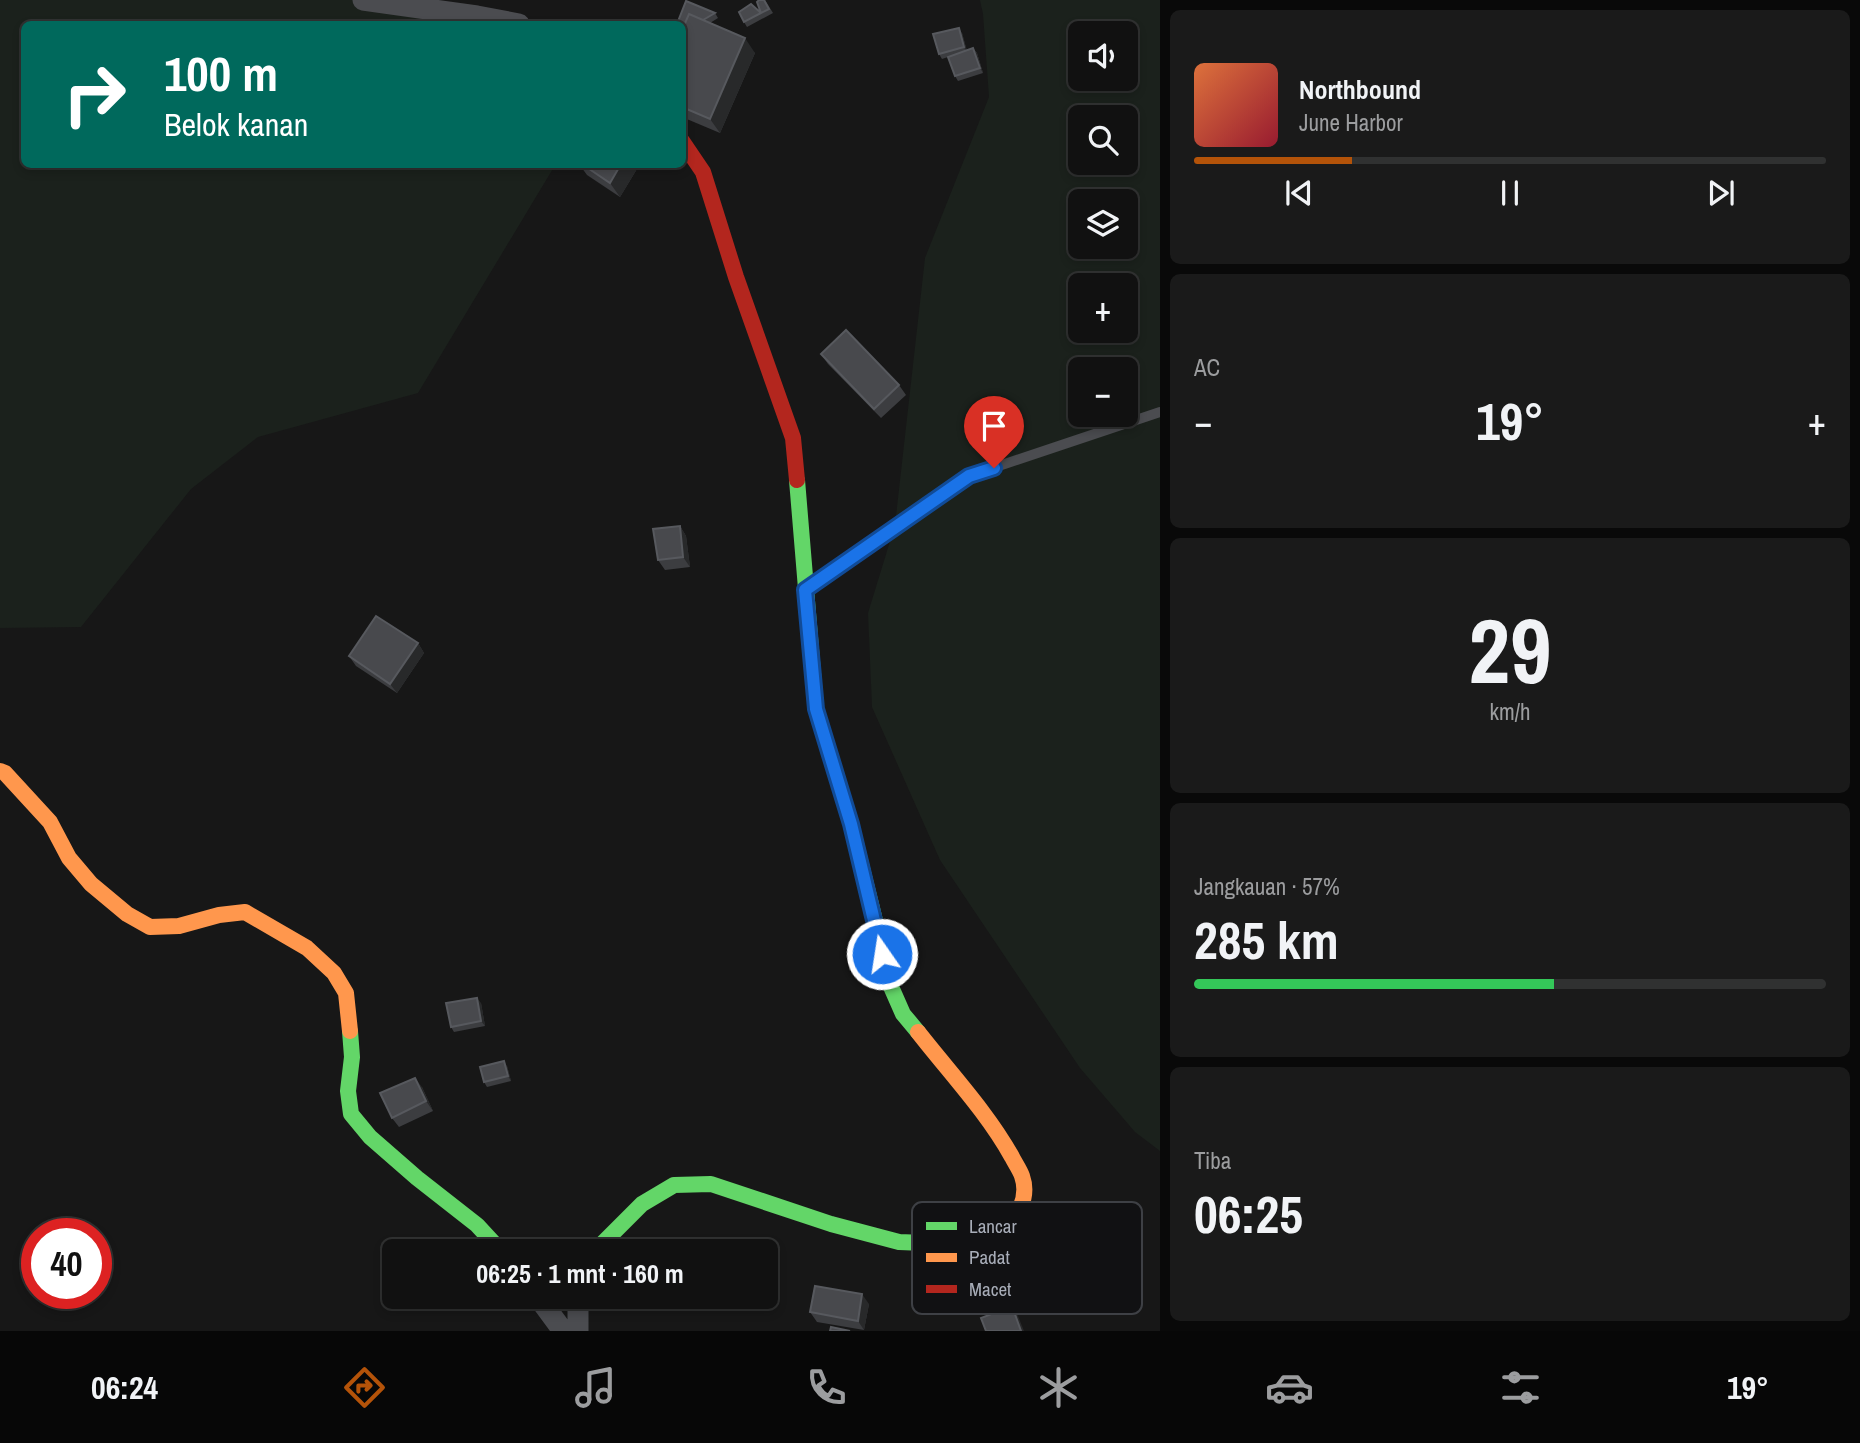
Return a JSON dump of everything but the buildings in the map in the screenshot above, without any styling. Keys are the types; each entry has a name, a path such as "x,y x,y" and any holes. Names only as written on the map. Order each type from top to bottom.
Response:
{"street":[{"path":"363,0 503,21"},
{"path":"686,147 703,172 736,277 793,438 816,709 851,824 892,989 903,1014 999,1134 1022,1176 1025,1194 1023,1202"},
{"path":"0,771 5,772 50,822 69,858 91,884 127,914 150,927 179,926 219,915 245,912 307,948 334,973 346,993 352,1057 348,1091 351,1114 370,1137 477,1225 490,1239"},
{"path":"606,1239 642,1204 674,1185 711,1184 831,1224 899,1242 912,1243"},
{"path":"547,1309 563,1331"},
{"path":"578,1309 578,1331"}],"lane":[{"path":"805,590 969,476 1160,412"}],"shaded area":[{"path":"0,0 431,0 450,21 21,21 21,168 553,168 418,393 258,437 191,489 81,627 0,628"},
{"path":"980,0 1160,0 1160,1151 1135,1132 1080,1068 940,860 872,707 868,613 895,525 925,258 989,97"}],"traffic: fast":[{"path":"797,480 816,709 851,824 892,989 903,1014 918,1032"},
{"path":"350,1031 352,1057 348,1091 351,1114 370,1137 477,1225 490,1239"},
{"path":"607,1239 642,1204 674,1185 711,1184 831,1224 899,1242 912,1243"}],"traffic: slow":[{"path":"0,771 5,773 50,822 69,858 91,884 127,914 150,927 179,926 219,915 245,912 307,948 334,973 346,993 350,1031"},
{"path":"918,1032 1002,1140 1021,1174 1024,1184 1022,1202"}],"traffic: jam":[{"path":"686,147 703,172 736,277 793,438 797,480"}],"route":[{"path":"882,954 851,824 816,709 805,590 969,476 994,468"}]}
